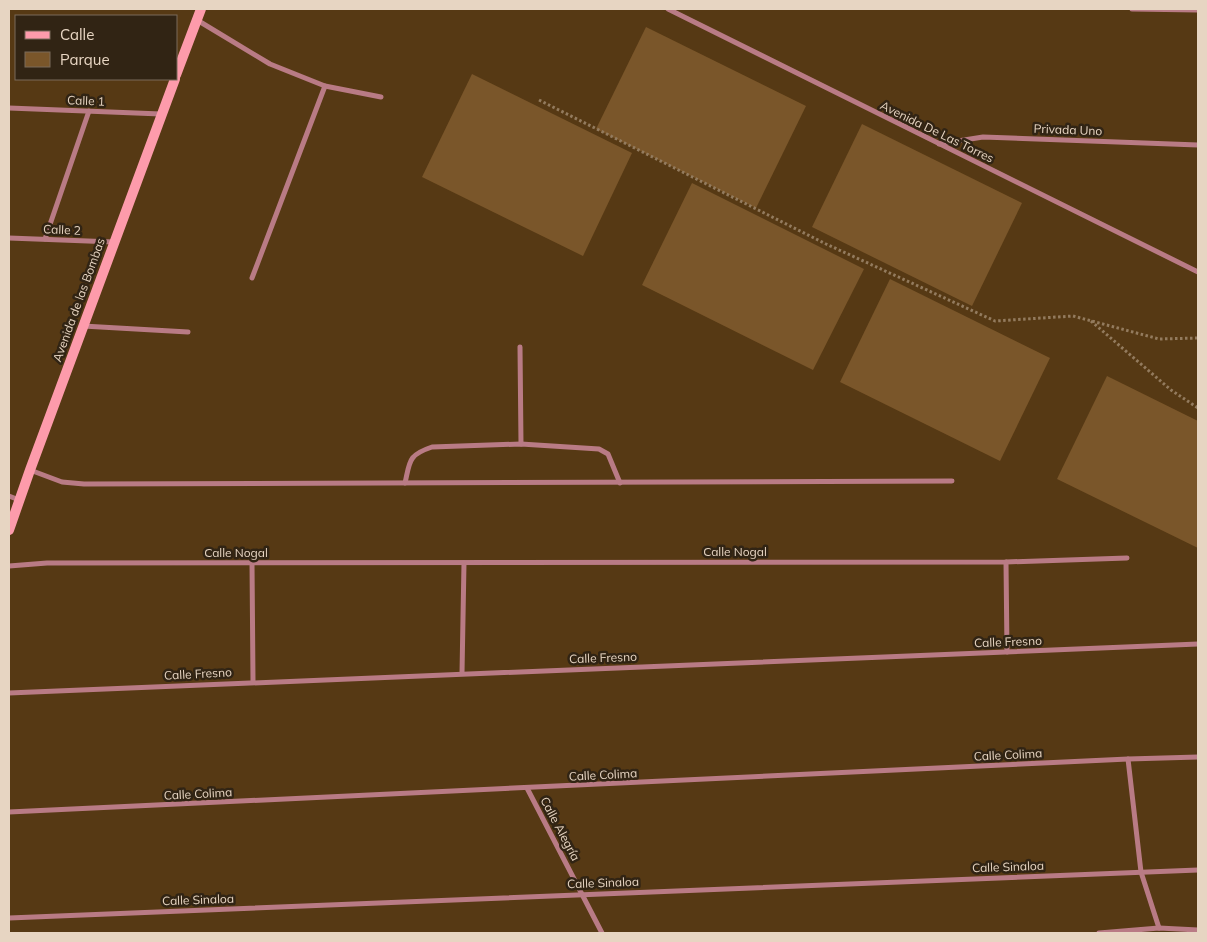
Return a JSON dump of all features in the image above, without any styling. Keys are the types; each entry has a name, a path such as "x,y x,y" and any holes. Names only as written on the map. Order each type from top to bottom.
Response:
{"main road":[{"path":"178,70 201,9"},
{"name":"Avenida de las Bombas","path":"9,530 175,80"}],"street":[{"name":"Avenida De Las Torres","path":"672,9 938,144 1198,272"},
{"path":"1132,9 1198,10"},
{"path":"197,20 270,64 325,86 381,97"},
{"path":"252,278 325,86"},
{"name":"Calle 1","path":"9,108 162,114"},
{"path":"45,239 89,111"},
{"name":"Privada Uno","path":"938,144 983,137 1198,145"},
{"name":"Calle 2","path":"9,238 114,242"},
{"path":"83,326 188,332"},
{"path":"520,347 521,444"},
{"path":"406,483 411,459 420,451 432,447 521,444 599,449 608,454 612,460 620,482"},
{"path":"30,470 62,482 84,484 952,481"},
{"path":"9,496 20,500"},
{"name":"Calle Nogal","path":"9,566 47,563 1006,562 1127,558"},
{"path":"1006,562 1007,652"},
{"path":"462,673 464,563"},
{"path":"252,564 253,681"},
{"name":"Calle Fresno","path":"9,693 253,681 1198,644"},
{"name":"Calle Colima","path":"9,812 1198,757"},
{"path":"1128,759 1141,872 1159,928"},
{"name":"Calle Alegría","path":"527,788 602,933"},
{"name":"Calle Sinaloa","path":"9,918 1198,870"},
{"path":"1099,933 1159,928 1195,932"}],"path":[{"path":"539,100 826,244 995,321 1073,316 1159,339 1198,338"},
{"path":"1091,321 1171,390 1198,408"}],"green space":[{"path":"646,27 806,106 756,208 596,129"},
{"path":"472,74 632,153 583,256 422,177"},
{"path":"862,124 1022,203 972,306 812,227"},
{"path":"692,183 864,269 813,370 642,285"},
{"path":"890,279 1050,358 1000,461 840,382"},
{"path":"1107,376 1198,421 1198,548 1057,479"}]}
